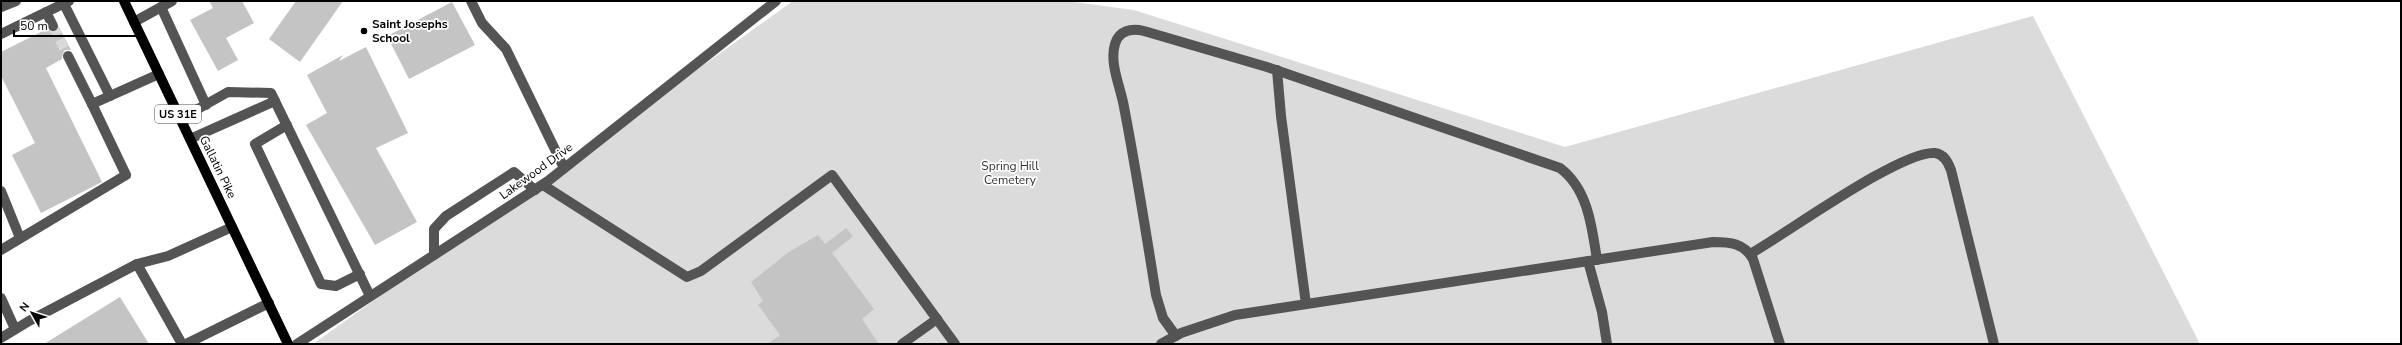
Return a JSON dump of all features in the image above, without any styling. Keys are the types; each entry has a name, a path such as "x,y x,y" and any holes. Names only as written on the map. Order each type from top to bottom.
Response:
{"main road":[{"name":"Gallatin Pike","path":"124,1 288,344"}],"street":[{"path":"1,7 16,1"},
{"path":"134,22 172,1"},
{"path":"471,1 482,23 506,49 564,168"},
{"name":"Lakewood Drive","path":"297,344 539,187 776,1"},
{"path":"1,34 66,2 110,96"},
{"path":"161,7 206,105"},
{"path":"46,12 53,26"},
{"path":"1176,336 1163,318 1156,295 1124,105 1115,65 1115,44 1122,33 1135,29 1277,70 1560,168 1571,176 1580,190 1592,228 1592,261 1607,344"},
{"path":"1,250 126,175 68,56"},
{"path":"1277,70 1281,116 1306,304"},
{"path":"92,104 159,74"},
{"path":"180,119 228,92 271,93 370,296"},
{"path":"190,139 275,101"},
{"path":"287,125 255,144 321,284 336,286 360,274"},
{"path":"1750,254 1775,240 1840,198 1904,162 1929,153 1940,154 1948,162 1955,182 1994,344"},
{"path":"434,255 434,229 446,216 514,172 687,277 701,271 832,175 955,344"},
{"path":"1,191 20,238"},
{"path":"1,338 137,264 168,256 232,228"},
{"path":"1161,344 1176,336 1235,315 1713,242 1729,242 1738,245 1750,254 1758,271 1780,344"},
{"path":"137,264 182,344"},
{"path":"1,298 16,329"},
{"path":"186,344 268,302"},
{"path":"902,344 937,319"}],"green space":[{"name":"Spring Hill Cemetery","path":"793,1 1066,1 1134,10 1565,147 2033,16 2200,344 313,344"}],"building":[{"path":"209,1 242,1 254,23 226,38 238,60 218,71 190,20 213,8"},
{"path":"296,1 343,1 300,62 269,39"},
{"path":"452,2 475,45 409,79 387,36"},
{"path":"59,27 71,50 65,50 62,55 62,59 46,68 102,182 41,213 12,155 35,143 1,76 1,52 47,29 53,32"},
{"path":"366,47 408,133 376,148 417,222 375,245 306,125 327,113 307,75 343,55 339,61"},
{"path":"846,228 853,236 832,253 874,309 862,319 879,344 768,344 780,335 758,305 763,301 751,282 789,252 818,235 825,244"},
{"path":"120,297 149,344 44,344"}],"tunnel":[{"path":"53,26 68,56"}],"place":[{"name":"Saint Josephs School","path":"364,31"}]}
